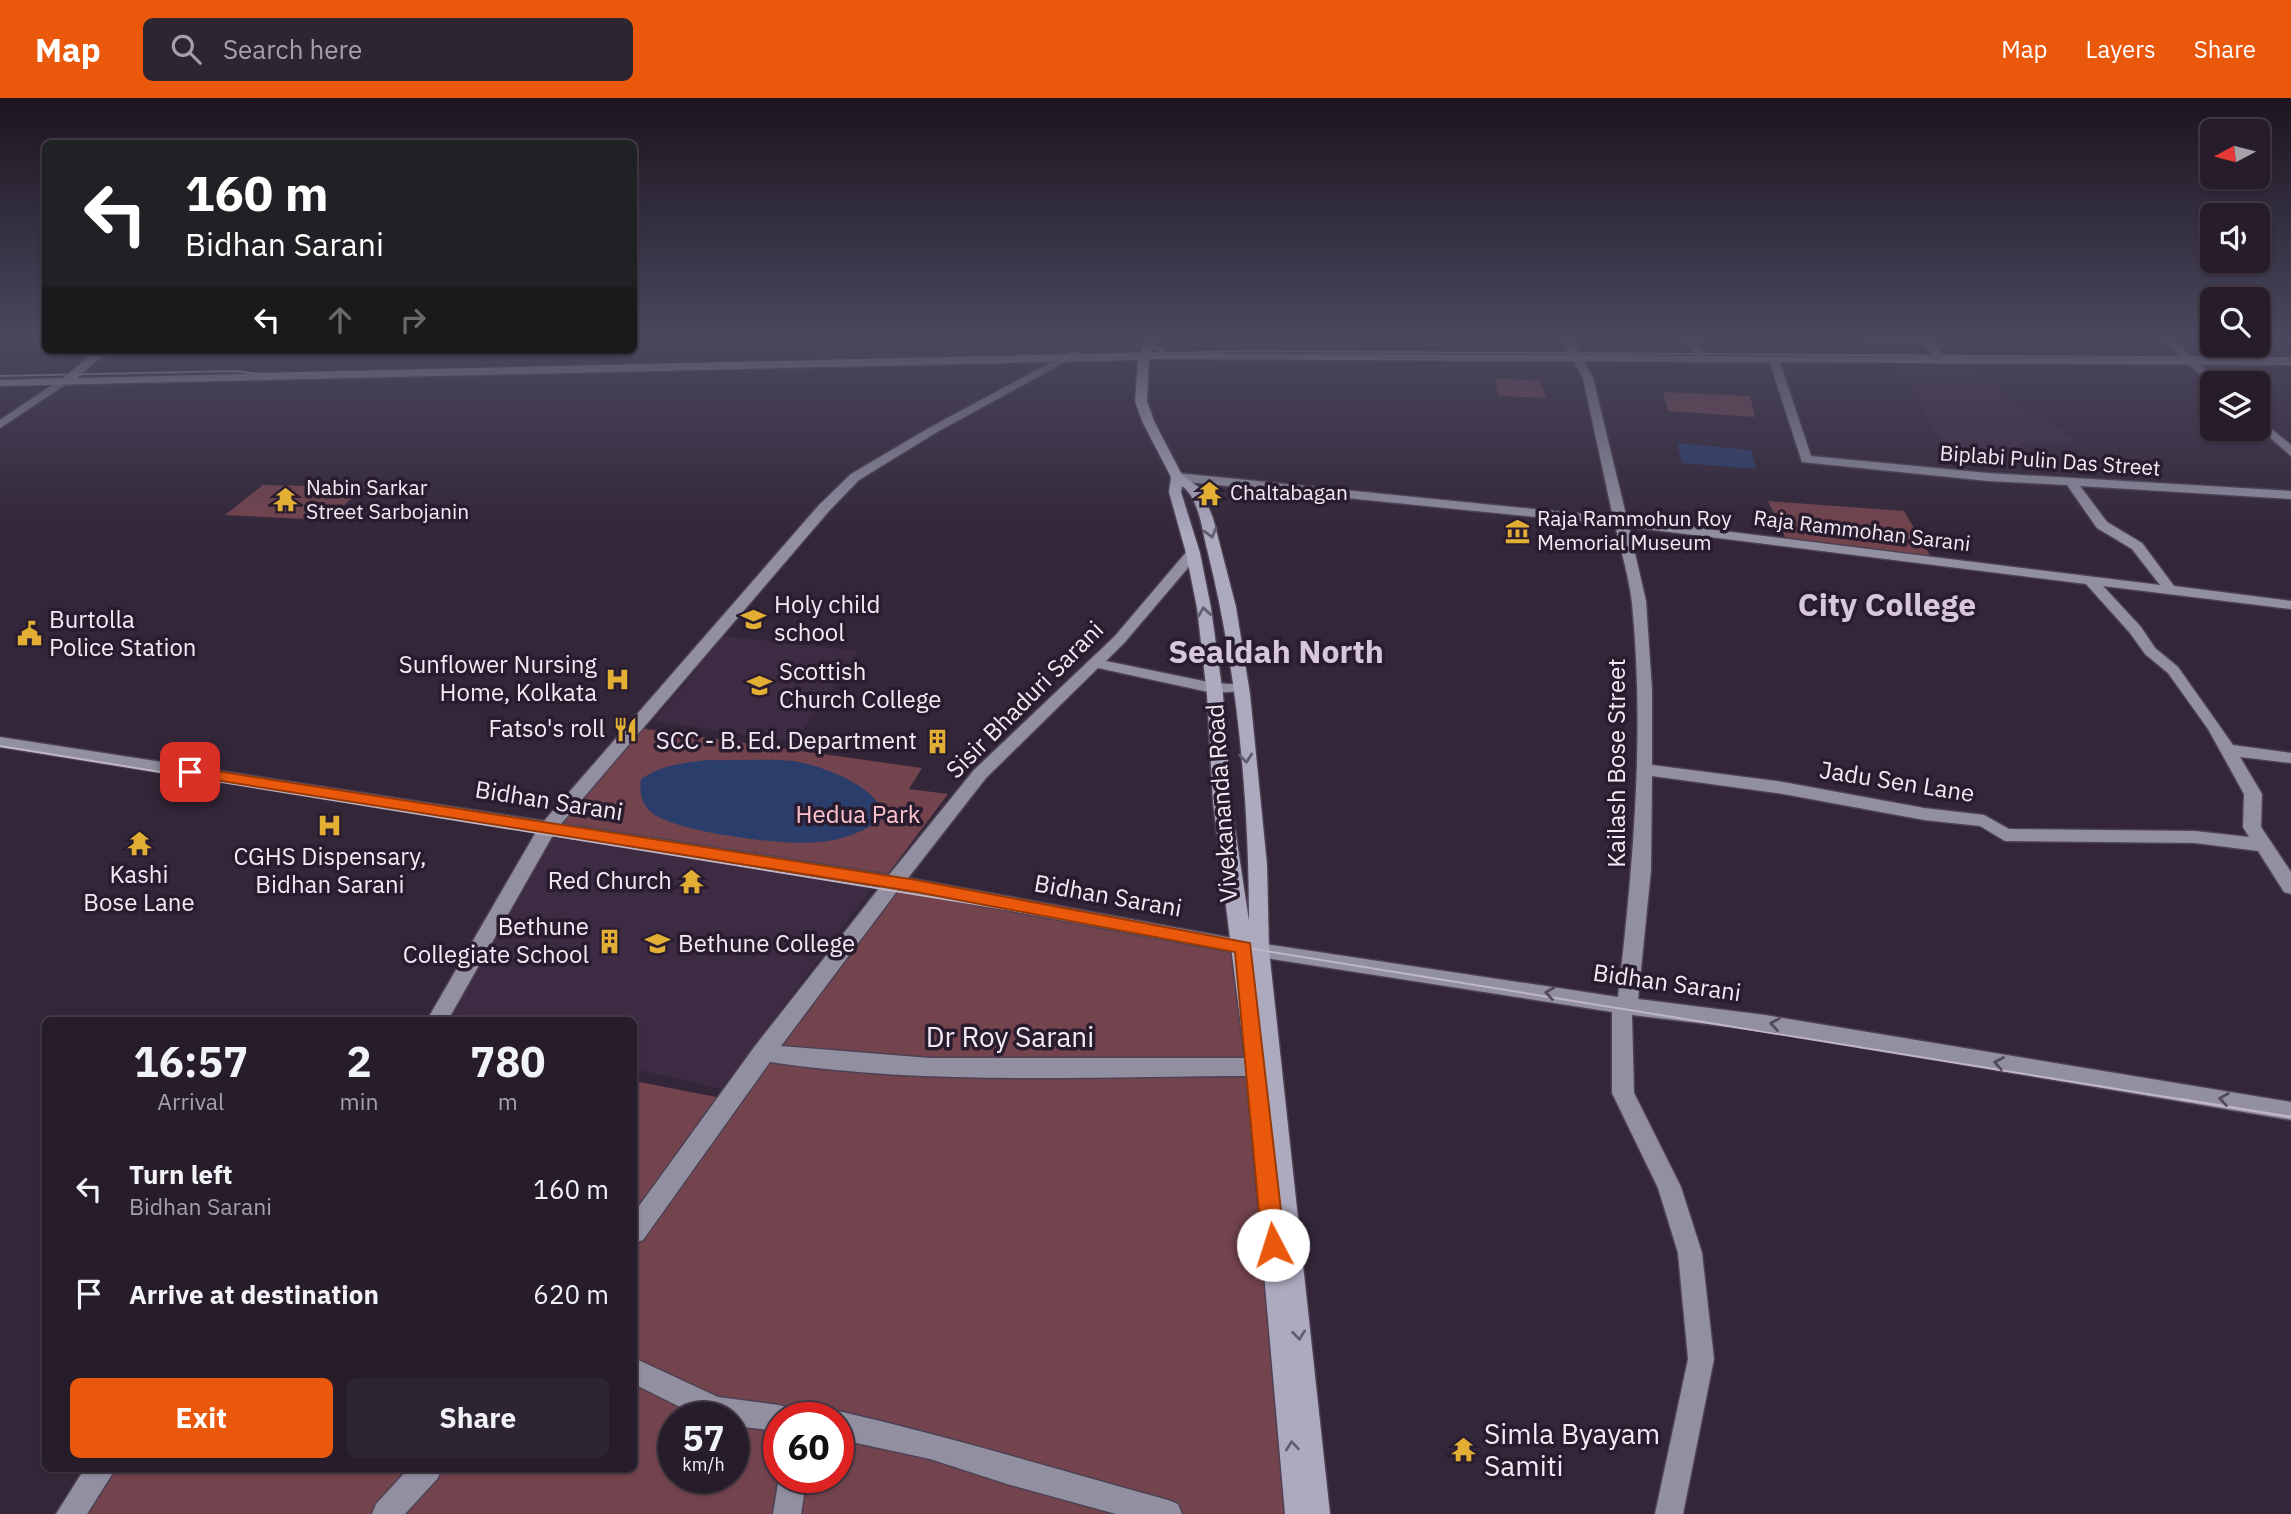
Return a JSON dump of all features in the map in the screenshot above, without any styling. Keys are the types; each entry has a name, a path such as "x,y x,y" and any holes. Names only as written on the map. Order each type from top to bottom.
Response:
{"main road":[{"name":"Vivekananda Road","path":"1142,403 1177,477 1195,489 1206,518 1227,600 1241,688 1258,865 1251,949 1257,1067 1299,1514"},
{"name":"Vivekananda Road","path":"1177,477 1175,492 1193,553 1204,608 1224,814 1251,949 1316,1514"}],"street":[{"path":"0,425 32,403"},
{"path":"439,1017 548,828 796,537 855,477 981,403"},
{"name":"Kailash Bose Street","path":"1594,403 1639,601 1644,770 1641,809 1642,877 1627,1006 1621,1015 1623,1093 1669,1187 1690,1253 1701,1359 1669,1514"},
{"name":"Biplabi Pulin Das Street","path":"1789,403 1807,458 1910,471 2291,495"},
{"path":"2270,432 2291,452"},
{"name":"Raja Rammohan Sarani","path":"1177,477 1622,522 2291,606"},
{"path":"2071,482 2102,525 2137,547 2168,585 2164,589"},
{"name":"Sisir Bhaduri Sarani","path":"637,1228 763,1052 980,774 1135,622 1193,553"},
{"path":"2090,580 2136,630 2150,651 2181,680 2227,750 2253,794 2252,827 2291,887"},
{"path":"1094,663 1213,688 1241,688"},
{"name":"Bidhan Sarani","path":"0,742 894,883 1251,949 1627,1006 1765,1023 2291,1111"},
{"path":"2227,750 2291,758"},
{"name":"Jadu Sen Lane","path":"1644,770 1783,788 1924,814 1984,821 2005,835 2195,836 2264,845"},
{"name":"Dr Roy Sarani","path":"763,1052 809,1059 930,1067 1257,1067"},
{"path":"637,1372 678,1389 716,1410 763,1416"},
{"path":"854,1428 930,1444 1007,1471 1168,1514"},
{"path":"70,1514 99,1472"},
{"path":"386,1514 424,1472"},
{"path":"787,1514 790,1493"}],"shaded area":[{"path":"1918,403 2016,403 2030,415 2041,414 2077,442 2022,443 2024,449 1945,447"},
{"name":"Scottish Church College","path":"723,636 859,651 795,742 654,721"},
{"name":"Bethune College","path":"548,836 872,888 721,1089 637,1070 637,1017 446,1017"}],"green space":[{"path":"1666,403 1752,403 1755,417 1668,411"},
{"path":"263,485 365,487 327,520 225,515"},
{"path":"1768,501 1904,511 1931,557 1787,541"},
{"name":"Hedua Park","path":"639,728 922,768 909,789 948,794 887,875 559,823"},
{"path":"894,883 1250,945 1293,1514 80,1514 111,1472 637,1472 637,1082 732,1100"}],"water":[{"path":"1677,443 1751,450 1756,469 1682,463"},
{"path":"707,760 782,760 819,767 861,787 880,807 884,818 861,831 837,839 804,843 783,842 685,827 652,813 645,806 640,788 641,779 665,768"}],"tram line":[{"path":"0,746 2191,1101"},
{"path":"2180,1099 2291,1117"}],"place":[{"name":"Chaltabagan","path":"1210,493"},
{"name":"Nabin Sarkar Street Sarbojanin","path":"286,500"},
{"name":"Raja Rammohun Roy Memorial Museum","path":"1517,531"},
{"name":"Holy child school","path":"754,619"},
{"name":"Burtolla Police Station","path":"29,634"},
{"name":"Sunflower Nursing Home, Kolkata","path":"617,679"},
{"name":"Scottish Church College","path":"759,686"},
{"name":"Fatso's roll","path":"625,729"},
{"name":"SCC - B. Ed. Department","path":"937,741"},
{"name":"CGHS Dispensary, Bidhan Sarani","path":"330,826"},
{"name":"Kashi Bose Lane","path":"139,844"},
{"name":"Red Church","path":"692,881"},
{"name":"Bethune Collegiate School","path":"609,941"},
{"name":"Bethune College","path":"658,944"},
{"name":"Simla Byayam Samiti","path":"1464,1450"}],"district":[{"name":"City College","path":"1887,605"},
{"name":"Sealdah North","path":"1276,652"}],"route":[{"path":"190,772 916,886 1243,947 1273,1245"}]}
